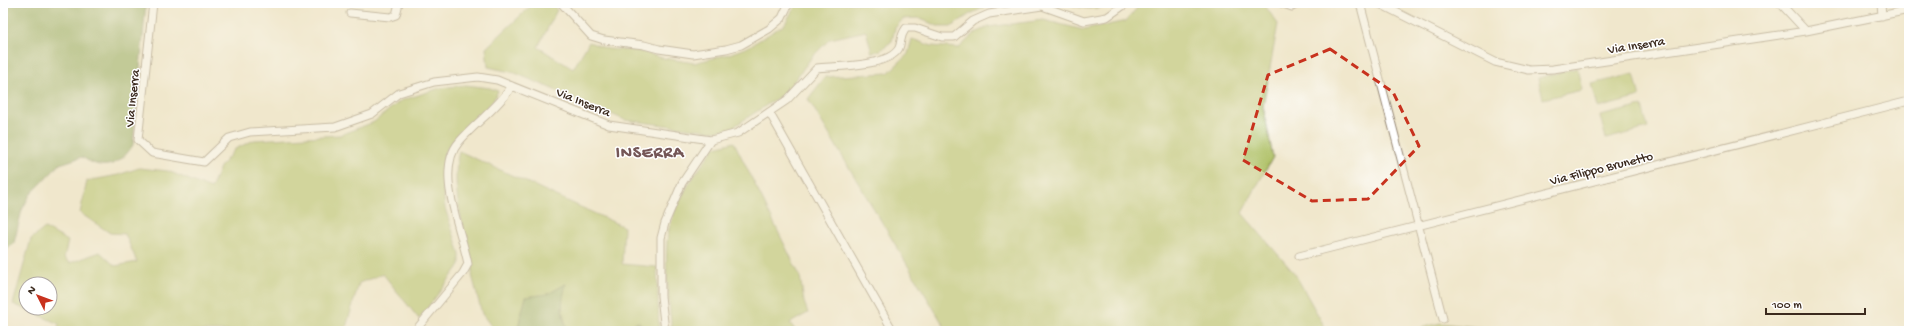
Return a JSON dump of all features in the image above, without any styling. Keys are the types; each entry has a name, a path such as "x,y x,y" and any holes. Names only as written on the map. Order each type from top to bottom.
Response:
{"street":[{"name":"Via Inserra","path":"153,3 138,140 152,153 204,162 229,138 250,132 335,127 372,114 399,93 434,82 478,77 497,80 609,125 711,140 738,133 787,100 817,68 871,63 891,57 899,48 901,35 906,28 914,28 942,37 954,36 973,21 989,14 1042,6 1084,21 1107,17 1127,3"},
{"path":"350,13 390,17 396,15 399,3"},
{"path":"560,3 591,36 604,40 644,45 659,49 693,54 741,45 768,29 782,18 789,3"},
{"path":"1280,3 1292,7 1299,3"},
{"path":"1360,3 1443,319"},
{"name":"Via Inserra","path":"1378,3 1495,62 1529,70 1553,69 1806,30 1909,10"},
{"path":"1780,3 1806,30"},
{"path":"1882,3 1882,16"},
{"path":"416,331 463,273 468,264 452,207 450,190 453,151 499,103 512,86"},
{"name":"Via Filippo Brunetto","path":"1299,256 1909,101"},
{"path":"769,112 893,331"},
{"path":"665,331 661,296 661,238 665,223 682,183 711,140"}],"highlighted area":[{"path":"1330,49 1393,92 1419,146 1368,199 1312,201 1243,160 1268,75"}],"green space":[{"path":"3,3 146,3 133,145 122,158 117,162 110,164 97,164 82,157 60,164 30,195 22,210 14,243 3,253"},
{"path":"534,3 551,3 557,10 538,47 573,69 589,42 608,49 639,51 663,58 694,63 729,54 748,47 784,25 797,3 1002,3 990,5 970,14 951,27 940,27 918,18 903,19 895,28 892,41 881,50 872,53 866,31 830,39 812,57 785,93 730,129 711,131 625,120 515,73 488,67 486,48"},
{"path":"1066,3 1112,3 1100,8 1089,9"},
{"path":"1141,3 1263,3 1278,24 1263,106 1273,157 1242,213 1295,274 1327,331 947,331 808,99 825,77 888,73 908,54 912,39 932,46 959,48 974,34 988,27 1043,20 1084,30 1126,21"},
{"path":"1577,68 1582,90 1543,99 1538,78"},
{"path":"1634,74 1640,97 1598,108 1592,84"},
{"path":"466,85 490,88 498,91 493,101 444,153 443,189 445,208 460,254 460,265 419,319 383,274 359,283 345,331 57,331 59,324 41,316 58,316 58,276 21,276 31,239 45,228 68,241 64,258 70,263 100,252 115,266 137,262 125,234 110,233 80,213 87,181 118,175 139,168 168,171 211,189 220,167 235,149 254,140 340,135 374,122 400,101 440,88"},
{"path":"1642,106 1648,128 1606,139 1600,116"},
{"path":"734,142 800,276 804,302 808,313 790,323 796,331 672,331 668,286 667,242 673,216 678,204 699,168 715,147"},
{"path":"459,151 624,227 622,264 657,267 659,331 645,331 639,322 622,328 621,331 569,331 566,327 561,304 566,284 548,294 526,297 517,331 495,331 482,314 472,275 473,265 462,223 457,194 456,180"},
{"path":"566,284 562,308 564,320 569,331 517,331 526,297 548,294"},
{"path":"18,286 18,306 13,304"},
{"path":"639,322 645,331 621,331 622,328"},
{"path":"1440,323 1507,330 1509,331 1408,331"}],"district":[{"name":"INSERRA","path":"650,151"}]}
